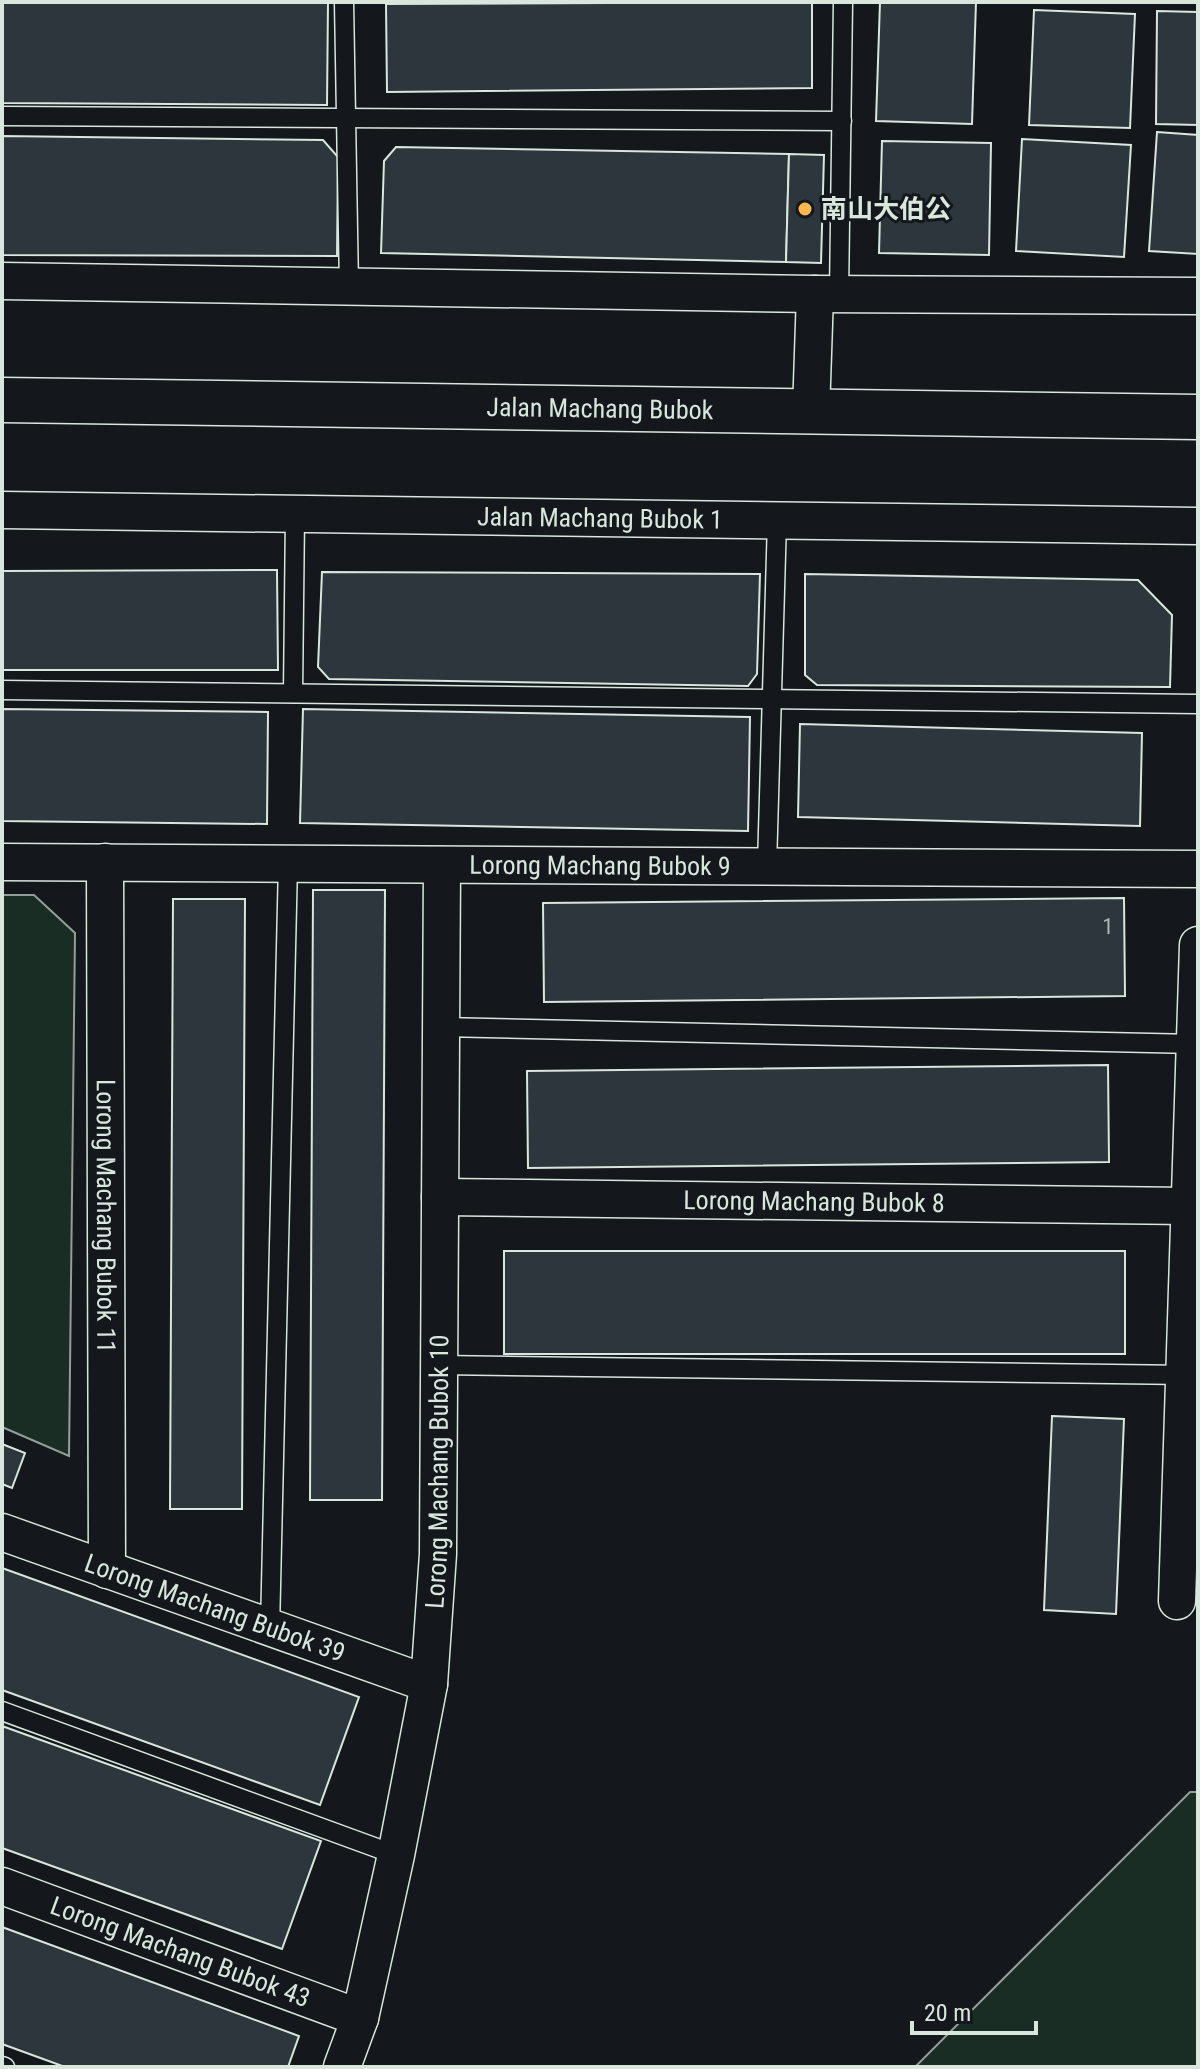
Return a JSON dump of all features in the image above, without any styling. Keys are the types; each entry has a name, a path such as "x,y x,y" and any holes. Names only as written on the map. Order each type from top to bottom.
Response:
{"main road":[{"name":"Jalan Machang Bubok","path":"2,400 1198,417"}],"street":[{"path":"2,281 827,294 1198,296"},
{"path":"811,412 827,294"},
{"name":"Jalan Machang Bubok 1","path":"2,510 1198,526"},
{"name":"Lorong Machang Bubok 9","path":"2,862 1198,869"},
{"name":"Lorong Machang Bubok 11","path":"105,862 107,1570"},
{"name":"Lorong Machang Bubok 10","path":"342,2067 360,2018 429,1684 438,1554 442,865"},
{"path":"1177,1601 1191,1376 1189,1206 1198,945"},
{"name":"Lorong Machang Bubok 8","path":"440,1197 1189,1206"},
{"name":"Lorong Machang Bubok 39","path":"2,1532 429,1684"},
{"name":"Lorong Machang Bubok 43","path":"2,1886 360,2018"}],"lane":[{"path":"344,2 349,287"},
{"path":"827,294 842,121 843,2"},
{"path":"2,116 842,121"},
{"path":"293,693 295,514"},
{"path":"767,866 777,520"},
{"path":"2,690 1198,704"},
{"path":"270,1628 288,863"},
{"path":"441,1027 1195,1044"},
{"path":"439,1365 1191,1376"},
{"path":"2,1711 396,1855"}],"green space":[{"path":"2,895 34,895 75,933 69,1456 2,1427"},
{"path":"1190,1792 1198,1792 1198,2067 915,2067"}],"building":[{"path":"2,2 328,2 327,105 2,103"},
{"path":"812,2 812,88 387,92 386,4"},
{"path":"880,2 976,2 972,124 876,121"},
{"path":"1034,10 1135,14 1130,128 1029,125"},
{"path":"1157,11 1198,12 1198,125 1156,124"},
{"path":"1157,132 1198,135 1198,254 1149,251"},
{"path":"2,136 323,140 338,157 337,256 2,255"},
{"path":"1022,139 1131,145 1124,257 1016,251"},
{"path":"882,141 991,143 989,255 879,253"},
{"path":"396,147 789,154 786,262 381,253 384,161"},
{"name":"南山大伯公","path":"789,154 824,155 821,263 786,262"},
{"path":"277,570 278,670 2,670 2,571"},
{"path":"322,572 760,574 757,674 748,686 329,679 318,667"},
{"path":"805,574 1138,580 1172,615 1170,687 817,685 805,675"},
{"path":"2,709 268,712 267,824 2,821"},
{"path":"303,709 750,717 748,831 300,823"},
{"path":"800,724 1142,733 1140,826 798,817"},
{"path":"313,890 385,890 382,1500 310,1500"},
{"path":"1124,898 1125,996 544,1002 543,903"},
{"path":"173,899 245,899 242,1509 170,1509"},
{"path":"1108,1065 1109,1162 528,1168 527,1071"},
{"path":"504,1251 1125,1251 1125,1354 504,1354"},
{"path":"1052,1416 1124,1419 1116,1614 1044,1610"},
{"path":"2,1444 25,1453 12,1488 2,1484"},
{"path":"2,1568 359,1697 320,1805 2,1690"},
{"path":"2,1726 321,1841 282,1949 2,1848"},
{"path":"2,1927 299,2036 288,2067 65,2067 2,2044"}],"place":[{"name":"南山大伯公","path":"805,209"}]}
